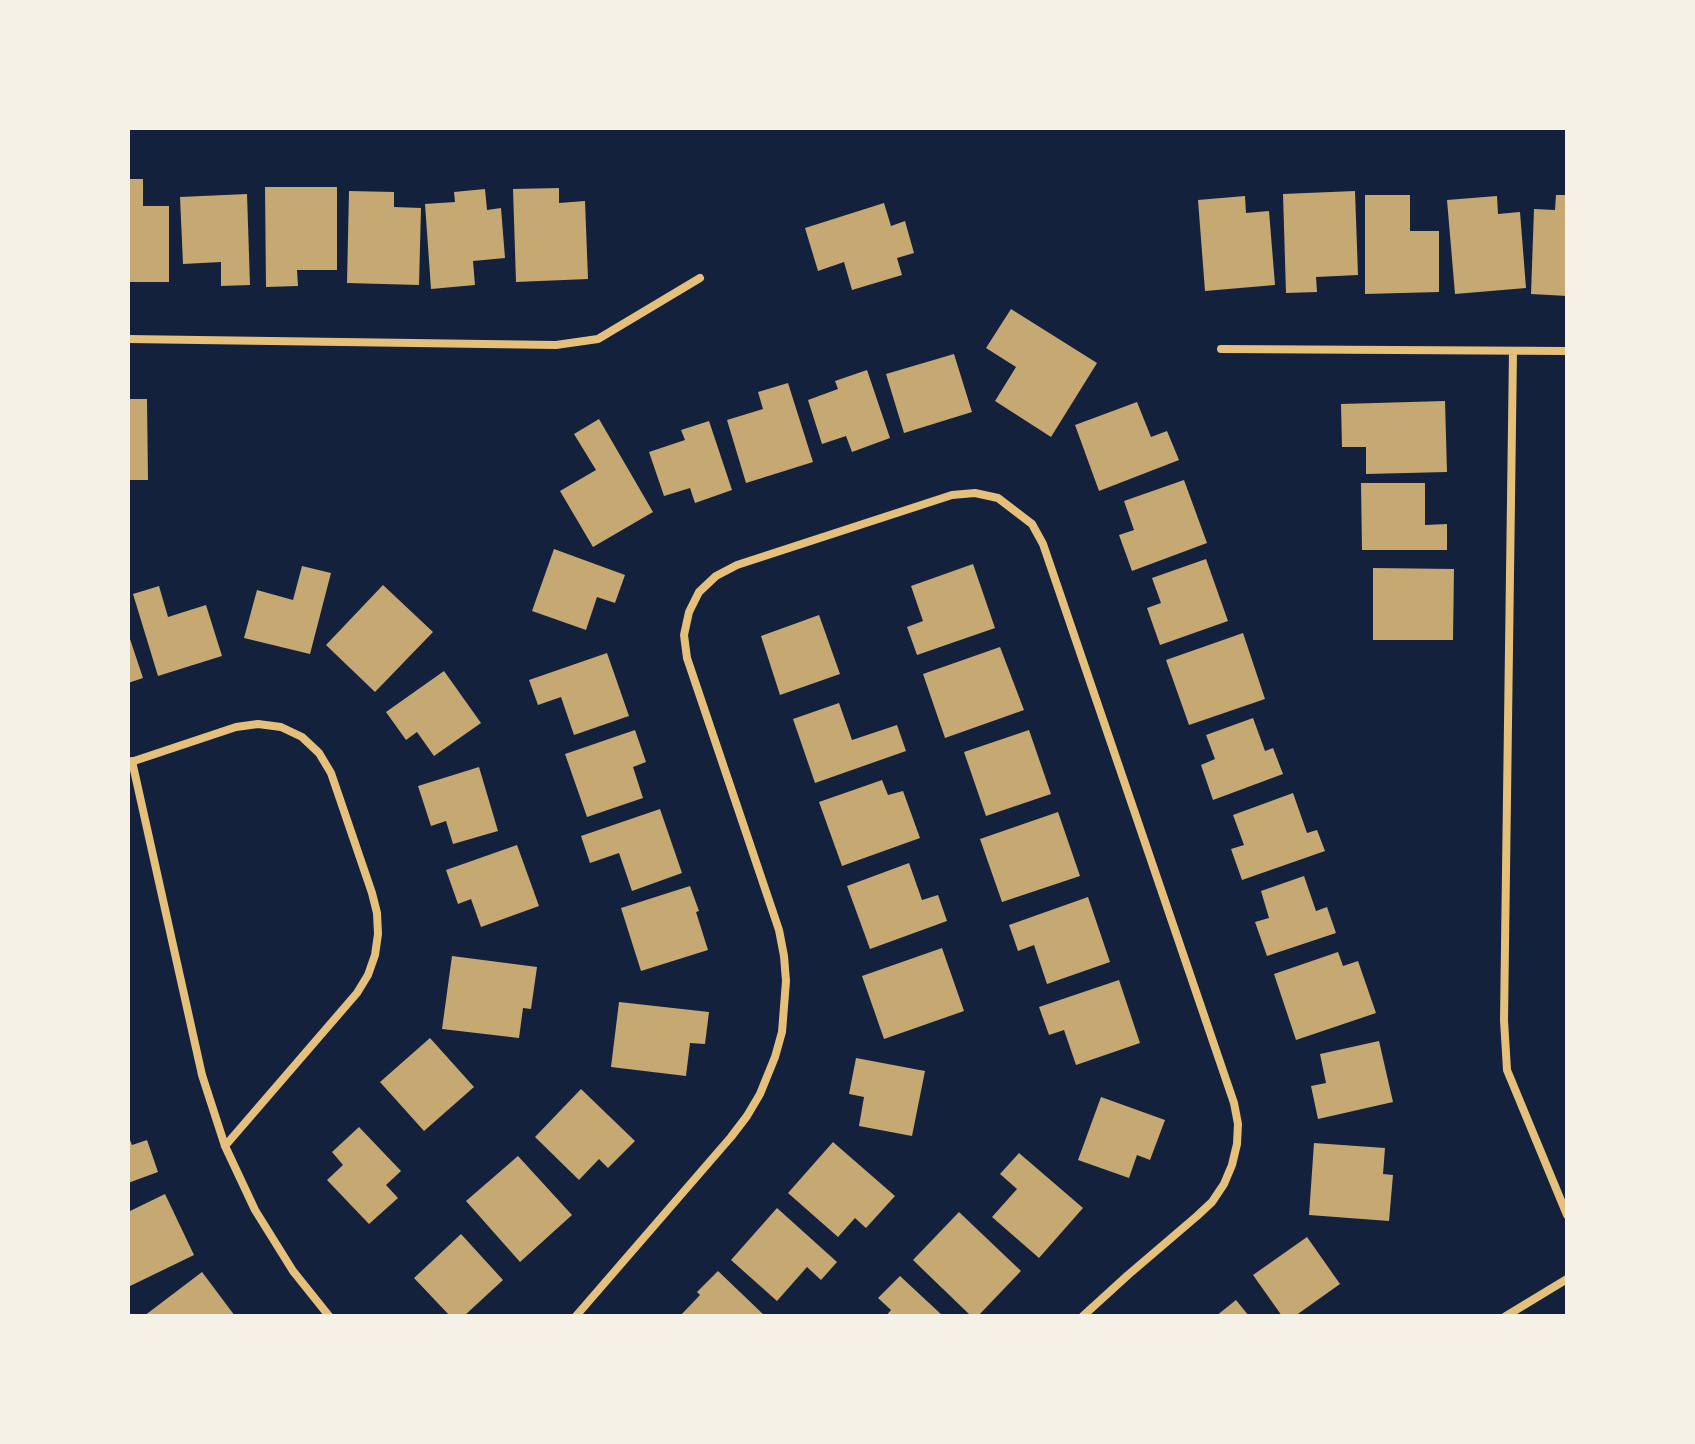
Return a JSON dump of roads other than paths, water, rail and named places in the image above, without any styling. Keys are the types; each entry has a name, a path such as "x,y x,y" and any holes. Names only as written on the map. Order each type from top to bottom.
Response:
{"street":[{"path":"128,339 556,345 598,339 700,278"},
{"path":"1221,349 1567,351"},
{"path":"1513,351 1504,1020 1507,1070 1567,1215"},
{"path":"576,1316 747,1116 760,1094 782,1032 786,981 779,930 687,658 684,635 689,612 699,592 716,576 737,565 952,495 975,493 998,498 1032,524 1043,544 1234,1103 1238,1124 1232,1165 1212,1202 1083,1316"},
{"path":"225,1146 357,993 368,975 378,934 372,893 331,773 319,753 302,737 281,727 258,724 236,727 130,762 202,1075 225,1146 255,1210 293,1271 329,1316"},
{"path":"1506,1316 1567,1279"}]}
